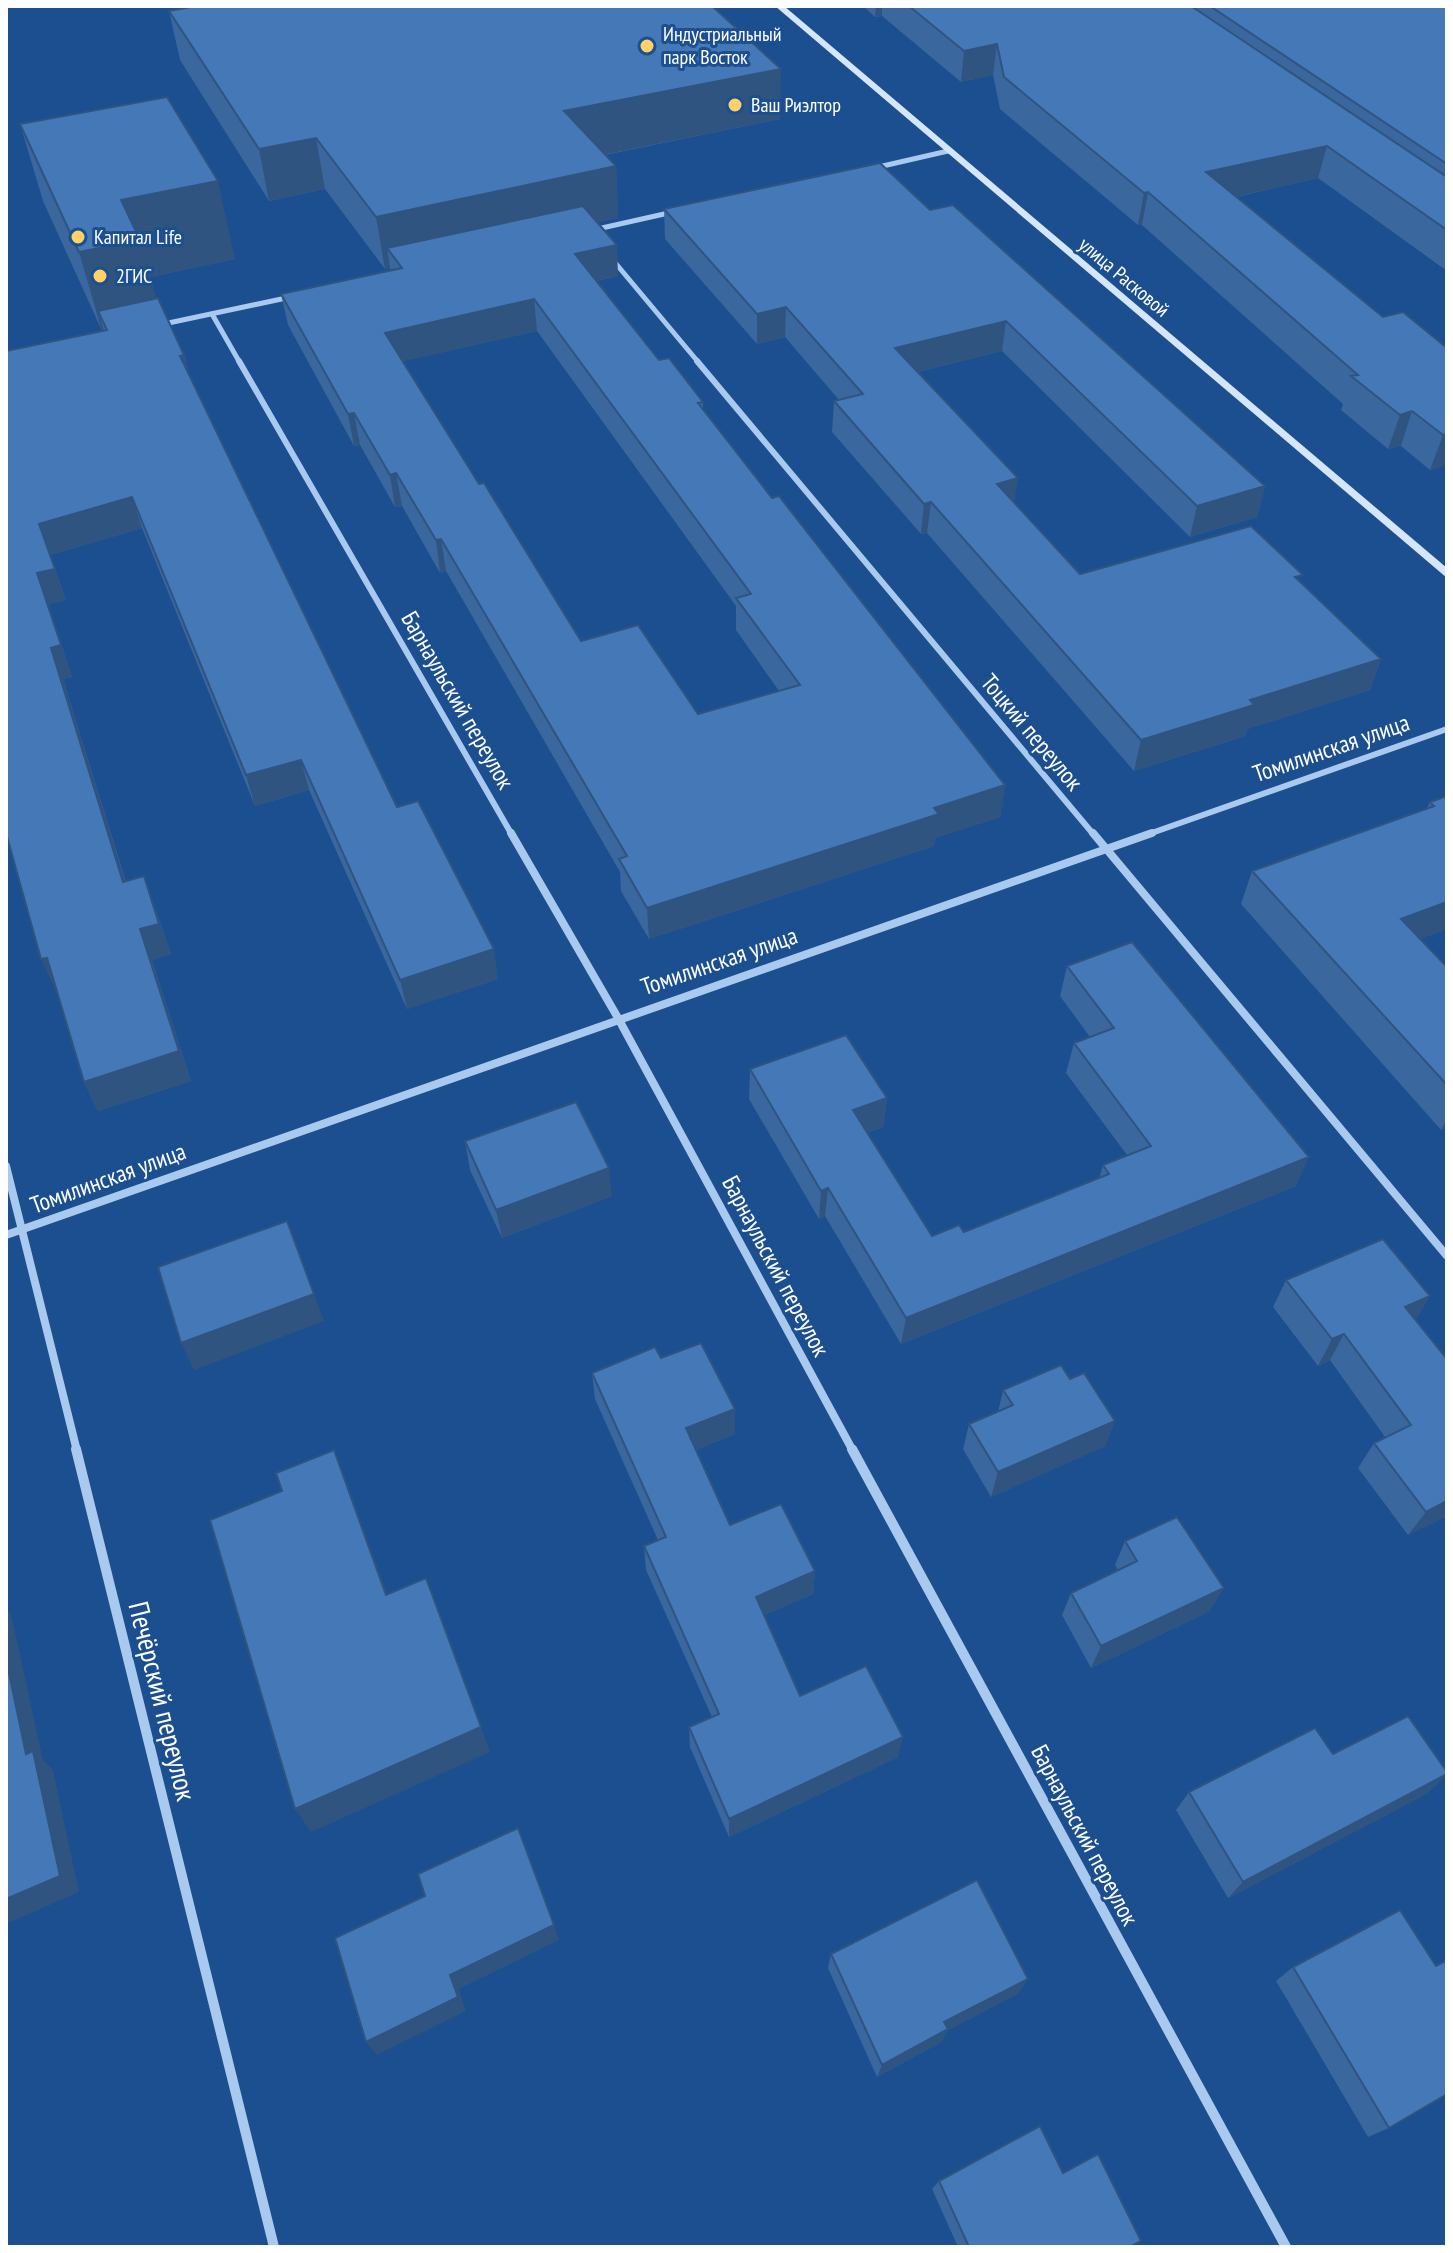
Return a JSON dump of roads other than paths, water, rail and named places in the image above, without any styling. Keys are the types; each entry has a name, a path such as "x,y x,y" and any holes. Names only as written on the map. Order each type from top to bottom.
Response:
{"street":[{"name":"улица Расковой","path":"779,6 1447,574"},
{"path":"873,168 948,151"},
{"path":"598,243 588,231 678,211"},
{"name":"Тоцкий переулок","path":"608,255 1447,1256"},
{"path":"152,327 295,296"},
{"name":"Барнаульский переулок","path":"212,314 618,1018 1286,2247"},
{"name":"Томилинская улица","path":"6,1235 1447,729"},
{"name":"Печёрский переулок","path":"6,1166 274,2247"}],"place":[{"name":"Индустриальный парк Восток","path":"647,46"},
{"name":"Ваш Риэлтор","path":"735,105"},
{"name":"Капитал Life","path":"78,237"},
{"name":"2ГИС","path":"100,276"}]}
